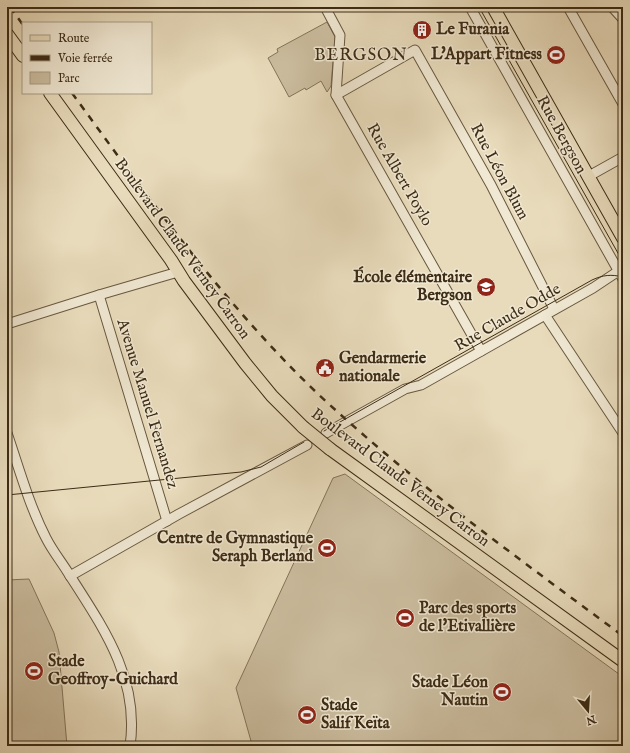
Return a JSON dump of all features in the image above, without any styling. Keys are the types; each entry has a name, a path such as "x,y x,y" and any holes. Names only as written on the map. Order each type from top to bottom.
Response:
{"main road":[{"name":"Rue Bergson","path":"494,7 623,238"},
{"path":"7,34 22,55"},
{"name":"Boulevard Claude Verney Carron","path":"51,94 245,363 272,396 303,427 330,449 623,661"}],"street":[{"path":"325,7 340,35 336,95"},
{"name":"Rue Bergson","path":"470,7 622,272"},
{"path":"568,7 623,104"},
{"path":"612,7 623,20"},
{"name":"Rue Léon Blum","path":"336,95 415,50 491,185 554,309"},
{"name":"Rue Albert Poylo","path":"336,95 481,351"},
{"path":"589,176 623,157"},
{"path":"7,324 178,272"},
{"name":"Rue Claude Odde","path":"326,433 405,389 421,385 622,272"},
{"name":"Avenue Manuel Fernandez","path":"99,295 167,521"},
{"path":"545,315 623,433"},
{"path":"7,433 35,515 47,540 103,628 121,666 130,701 132,716 130,746"},
{"path":"70,576 167,521 307,445"}],"green space":[{"path":"327,22 335,37 331,86 327,92 321,81 306,90 305,88 289,97 268,58 278,52 277,49"},
{"name":"Parc des sports de l'Etivallière","path":"345,474 623,677 623,746 236,746 251,741 236,688 333,478"},
{"name":"Stade Geoffroy-Guichard","path":"29,579 54,633 59,652 67,746 7,746 7,580"}],"tram line":[{"path":"479,7 623,262"},
{"path":"324,431 592,280 607,276 623,277"},
{"path":"7,495 241,472 261,467 304,442"}],"railway":[{"path":"10,7 22,24"},
{"path":"73,94 158,210 218,286 283,359 317,393 390,458 466,519 623,636"}],"place":[{"name":"Le Furania","path":"422,30"},
{"name":"L'Appart Fitness","path":"556,55"},
{"name":"École élémentaire Bergson","path":"486,287"},
{"name":"Gendarmerie nationale","path":"325,368"},
{"name":"Centre de Gymnastique Seraph Berland","path":"327,548"},
{"name":"Parc des sports de l'Etivallière","path":"405,618"},
{"name":"Stade Geoffroy-Guichard","path":"34,671"},
{"name":"Stade Léon Nautin","path":"502,692"},
{"name":"Stade Salif Keïta","path":"307,715"}],"district":[{"name":"BERGSON","path":"361,55"}]}
